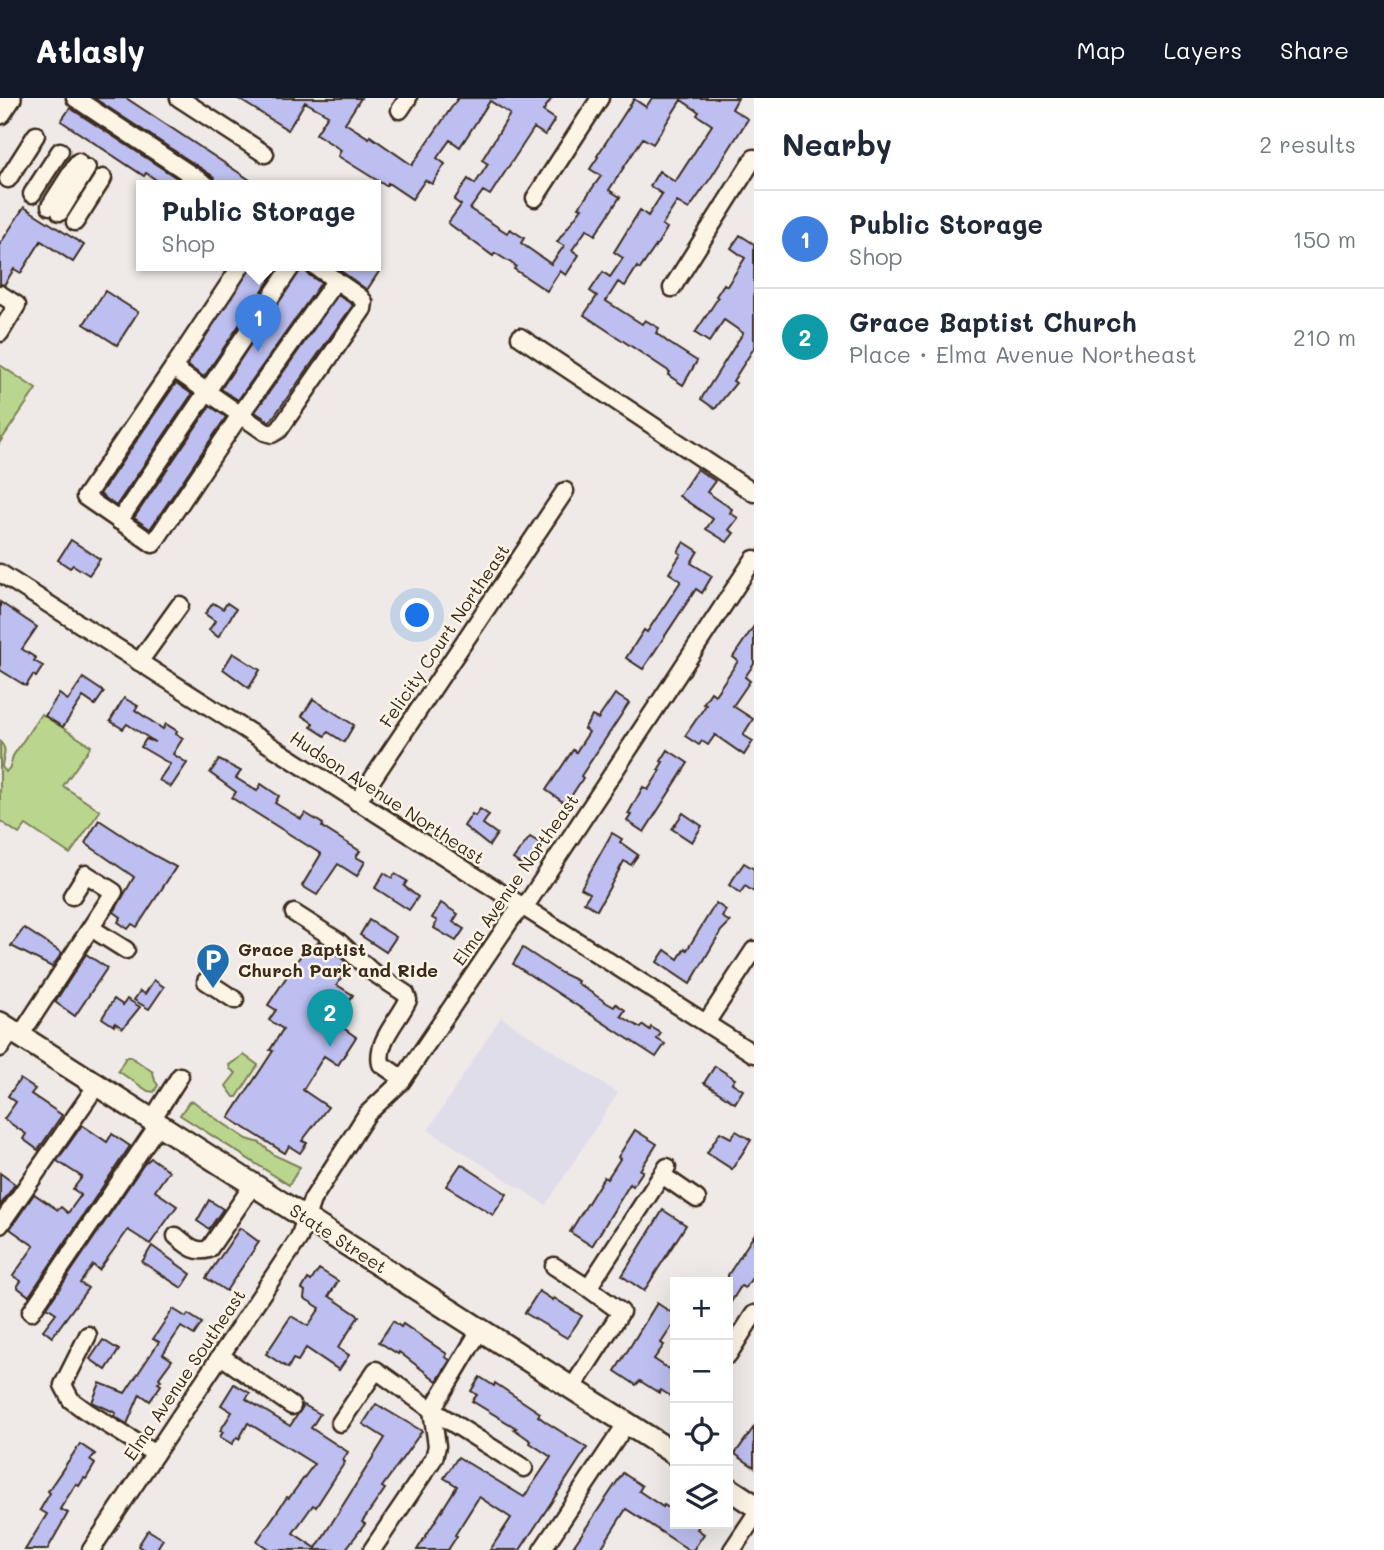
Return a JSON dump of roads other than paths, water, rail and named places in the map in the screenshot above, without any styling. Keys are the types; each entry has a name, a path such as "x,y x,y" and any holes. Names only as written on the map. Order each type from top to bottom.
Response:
{"main road":[{"path":"0,113 10,98"},
{"name":"State Street","path":"8,1035 97,1085 626,1424 670,1446"},
{"path":"733,1491 754,1505"}],"street":[{"path":"75,98 199,180"},
{"path":"179,98 265,154"},
{"path":"535,198 600,98"},
{"path":"48,143 20,186 48,143"},
{"path":"672,288 754,158"},
{"path":"91,170 63,214 91,170"},
{"path":"238,271 85,498 153,544 336,280"},
{"path":"119,521 289,271"},
{"path":"173,368 265,432 272,434 279,430 363,309 364,302 360,297 322,271"},
{"path":"0,294 17,305 0,333"},
{"path":"520,337 754,493"},
{"name":"Felicity Court Northeast","path":"357,802 565,491"},
{"name":"Elma Avenue Northeast","path":"306,1218 312,1200 367,1114 403,1079 512,918 530,899 754,559"},
{"name":"Hudson Avenue Northeast","path":"0,573 754,1054"},
{"path":"139,662 180,605"},
{"path":"8,1035 91,928 114,892 86,874 72,896"},
{"path":"294,913 338,941 371,971 406,994 408,1000 381,1046 379,1057 381,1065 403,1079"},
{"path":"91,928 126,950"},
{"path":"706,1023 754,950"},
{"path":"206,981 235,1000"},
{"path":"31,1312 155,1123 180,1076"},
{"path":"0,1225 97,1085"},
{"path":"588,1288 664,1171 697,1199"},
{"path":"176,1236 193,1249 209,1249 253,1185"},
{"name":"Elma Avenue Southeast","path":"91,1550 299,1238 306,1218"},
{"path":"554,1266 621,1312 572,1388"},
{"path":"733,1347 754,1314"},
{"path":"372,1550 434,1458 437,1446 432,1410 480,1331"},
{"path":"88,1335 63,1385 71,1400 155,1454"},
{"path":"221,1356 292,1406"},
{"path":"340,1423 376,1370 432,1410 524,1468"},
{"path":"542,1550 626,1424"},
{"path":"732,1550 754,1517"}],"place":[{"name":"Public Storage","path":"258,352"},
{"name":"Grace Baptist Church Park and Ride","path":"213,990"},
{"name":"Grace Baptist Church","path":"330,1047"}]}
